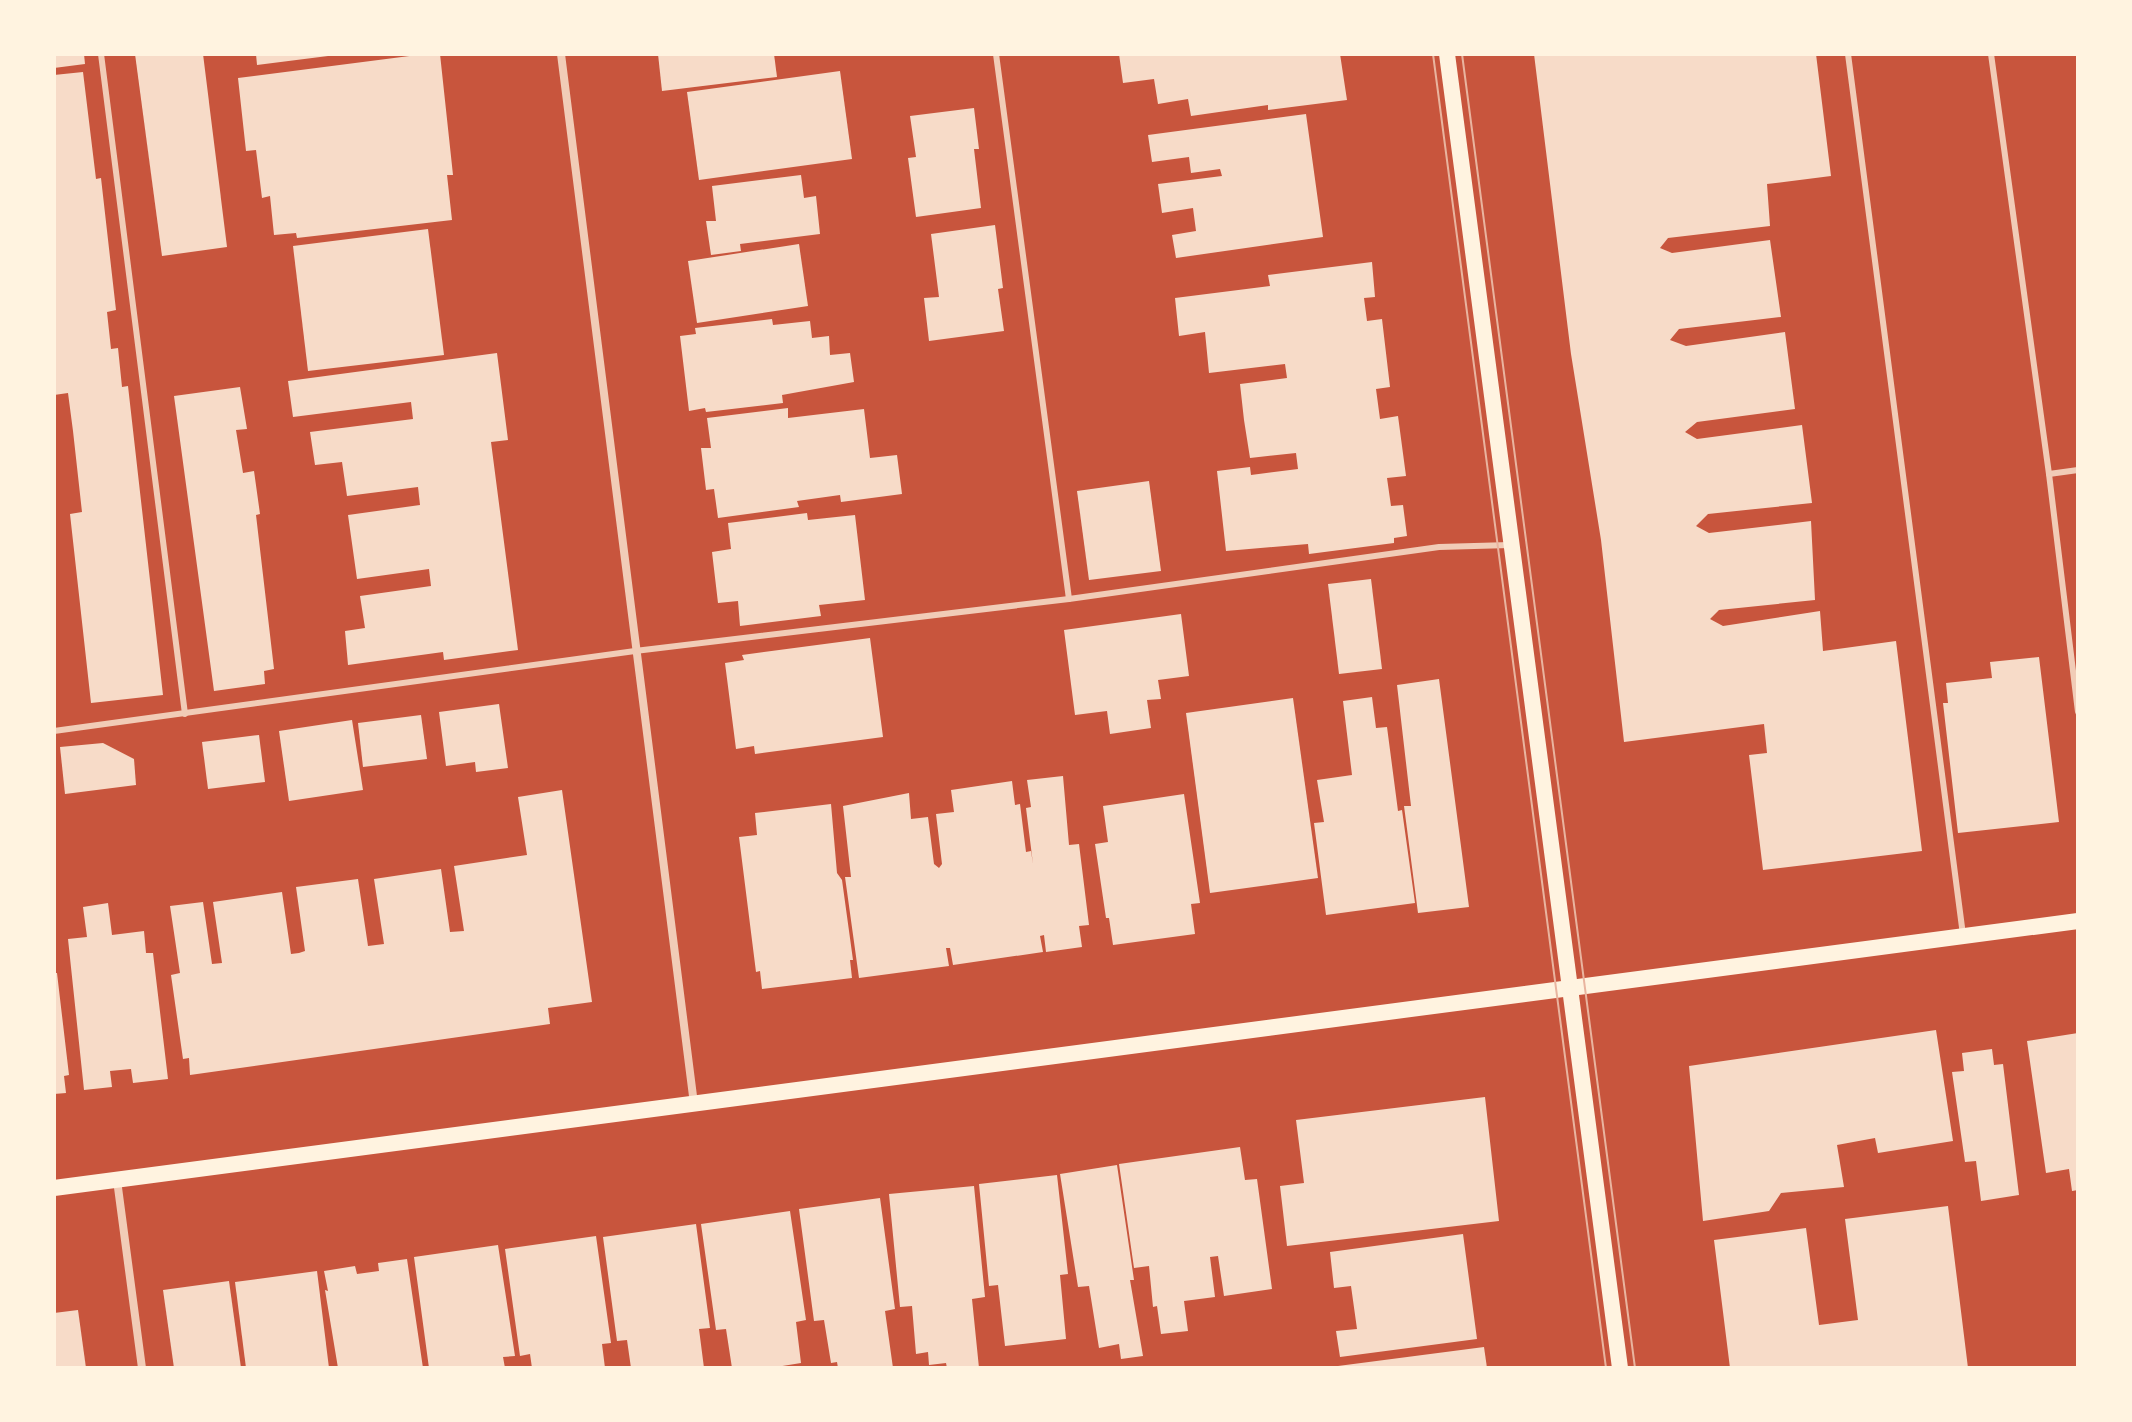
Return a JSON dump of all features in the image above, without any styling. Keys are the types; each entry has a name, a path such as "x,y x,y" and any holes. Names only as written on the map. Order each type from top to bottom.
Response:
{"main road":[{"path":"1447,54 1620,1368"},
{"path":"54,1188 2078,921"}],"street":[{"path":"561,54 694,1104"},
{"path":"117,1180 142,1368"}],"lane":[{"path":"101,54 185,714"},
{"path":"996,54 1069,599"},
{"path":"1848,54 1963,936"},
{"path":"1991,54 2049,474 2078,712"},
{"path":"2049,474 2078,470"},
{"path":"54,731 635,651 1069,599 1439,547 1513,545"}],"building":[{"path":"54,54 84,54 85,64 54,68"},
{"path":"135,54 203,54 227,247 162,256"},
{"path":"256,54 327,54 328,56 257,65"},
{"path":"440,54 453,175 447,175 452,220 297,238 296,233 274,235 270,196 262,198 256,150 246,151 238,78"},
{"path":"658,54 774,54 777,77 662,91"},
{"path":"1119,54 1340,54 1347,100 1268,110 1268,105 1191,116 1188,99 1158,104 1154,79 1123,83"},
{"path":"1534,54 1816,54 1831,176 1767,184 1770,226 1668,238 1660,248 1672,253 1770,240 1781,317 1679,329 1670,340 1686,346 1785,332 1795,409 1697,422 1685,432 1697,439 1802,425 1812,503 1708,514 1696,526 1709,533 1811,521 1815,600 1719,610 1710,619 1723,626 1820,611 1823,651 1896,641 1922,851 1763,870 1749,755 1767,753 1764,724 1624,742 1601,540 1571,354"},
{"path":"840,71 852,159 699,180 687,92"},
{"path":"83,72 96,179 101,178 116,310 107,312 111,349 118,348 122,387 128,386 163,695 91,703 70,514 82,512 73,431 68,393 54,395 54,75"},
{"path":"974,108 979,149 974,149 981,208 916,217 908,158 916,157 910,116"},
{"path":"1306,114 1323,237 1176,258 1172,235 1196,231 1193,208 1162,213 1158,184 1222,176 1220,169 1191,173 1189,157 1152,162 1148,135"},
{"path":"801,175 804,198 816,196 820,234 740,244 741,251 711,255 706,221 716,221 712,186"},
{"path":"995,225 1003,288 998,289 1004,331 929,341 924,298 939,297 931,234"},
{"path":"428,229 444,355 308,371 293,246"},
{"path":"799,244 808,306 697,323 688,261"},
{"path":"1372,262 1375,297 1364,298 1367,321 1382,319 1390,387 1376,389 1380,419 1398,416 1406,476 1387,478 1391,506 1403,505 1407,536 1394,538 1394,543 1309,554 1308,544 1226,551 1217,471 1250,467 1251,475 1298,469 1296,453 1250,458 1244,420 1240,384 1287,378 1285,364 1209,373 1205,332 1179,336 1175,298 1270,286 1268,275"},
{"path":"772,319 773,325 810,321 812,338 829,336 830,355 850,353 854,382 782,395 783,403 706,412 705,408 689,411 680,336 696,334 695,328"},
{"path":"497,353 508,440 491,442 518,650 444,660 443,652 348,665 345,631 365,628 360,596 431,586 429,569 357,579 348,515 420,505 418,487 347,496 342,462 315,465 310,432 413,419 411,402 293,417 288,381"},
{"path":"240,387 247,429 236,430 243,473 254,471 260,514 256,515 274,669 264,671 265,684 214,691 174,396"},
{"path":"788,408 788,418 864,409 870,458 897,455 902,494 841,502 840,495 797,501 799,507 718,518 714,489 706,490 701,448 711,448 707,418"},
{"path":"1149,481 1161,571 1089,580 1077,491"},
{"path":"807,513 808,520 855,515 865,600 819,605 821,616 740,626 738,601 718,603 712,552 731,549 728,523"},
{"path":"1371,579 1382,669 1339,674 1328,584"},
{"path":"1181,614 1189,676 1158,680 1161,699 1147,700 1151,728 1110,734 1107,711 1075,715 1064,630"},
{"path":"870,638 883,737 755,754 754,746 736,749 725,663 744,660 742,655"},
{"path":"2039,657 2059,822 1958,833 1943,703 1948,703 1946,683 1992,678 1990,662"},
{"path":"1439,679 1469,907 1418,913 1404,806 1411,806 1397,685"},
{"path":"1372,697 1376,728 1387,727 1415,903 1326,915 1314,823 1324,822 1317,780 1352,775 1343,701"},
{"path":"1293,698 1318,878 1210,893 1186,713"},
{"path":"499,704 508,768 476,772 475,762 446,766 439,712"},
{"path":"421,715 427,759 363,767 358,723"},
{"path":"352,720 363,790 289,801 279,731"},
{"path":"259,735 265,782 208,789 202,742"},
{"path":"103,743 134,759 136,785 65,794 60,747"},
{"path":"1063,776 1069,845 1079,844 1089,925 1079,926 1082,947 1046,952 1044,935 1040,936 1043,952 953,965 950,948 946,948 949,966 859,978 845,877 851,877 843,806 909,793 911,819 928,817 934,864 939,868 942,864 936,814 954,812 951,790 1012,781 1015,805 1020,804 1026,852 1031,851 1033,864 1026,808 1031,807 1027,780"},
{"path":"562,790 592,1002 548,1008 550,1024 190,1075 189,1058 183,1059 171,975 180,973 170,906 203,902 212,964 222,963 213,902 282,892 291,954 299,953 305,951 296,887 358,879 368,946 384,944 374,879 441,869 450,932 464,931 454,866 527,855 518,797"},
{"path":"1184,794 1200,903 1191,904 1195,934 1113,945 1095,844 1108,842 1103,806"},
{"path":"831,804 837,873 842,880 853,960 850,960 852,978 762,989 760,971 756,972 739,837 757,835 755,813"},
{"path":"108,903 112,935 144,931 146,953 153,953 168,1079 133,1083 131,1069 110,1071 112,1087 84,1090 68,939 87,937 83,907"},
{"path":"54,973 57,973 69,1075 64,1076 66,1093 54,1094"},
{"path":"1936,1030 1953,1141 1878,1153 1875,1138 1837,1145 1844,1187 1781,1193 1769,1211 1703,1221 1689,1066"},
{"path":"2078,1033 2078,1190 2072,1191 2069,1169 2046,1173 2027,1041"},
{"path":"1992,1049 1994,1065 2003,1064 2019,1195 1981,1201 1976,1161 1965,1162 1952,1072 1964,1071 1962,1053"},
{"path":"1485,1097 1499,1221 1287,1246 1280,1186 1304,1183 1296,1120"},
{"path":"1240,1147 1245,1180 1257,1179 1272,1289 1224,1296 1218,1256 1210,1257 1215,1297 1184,1301 1188,1331 1161,1334 1157,1306 1153,1307 1149,1266 1134,1268 1119,1164"},
{"path":"1117,1165 1134,1280 1130,1280 1143,1356 1121,1359 1119,1344 1099,1348 1089,1286 1078,1287 1060,1174"},
{"path":"1057,1175 1068,1274 1060,1275 1066,1339 1005,1346 998,1285 989,1286 979,1184"},
{"path":"974,1186 985,1297 972,1299 979,1368 947,1368 946,1363 929,1365 928,1352 916,1354 912,1306 900,1307 889,1194"},
{"path":"880,1198 895,1309 885,1311 893,1368 838,1368 837,1362 831,1363 824,1320 814,1321 799,1209"},
{"path":"1948,1206 1968,1368 1730,1368 1714,1240 1806,1228 1819,1325 1858,1320 1845,1219"},
{"path":"790,1211 806,1320 796,1322 801,1363 770,1368 732,1368 726,1329 716,1330 701,1224"},
{"path":"696,1224 710,1328 699,1329 704,1368 631,1368 627,1340 617,1341 603,1237"},
{"path":"1463,1234 1477,1339 1340,1357 1336,1331 1357,1329 1351,1286 1334,1288 1330,1252"},
{"path":"596,1236 611,1343 602,1344 605,1368 532,1368 530,1354 520,1356 505,1249"},
{"path":"498,1245 515,1356 503,1357 505,1368 429,1368 414,1257"},
{"path":"407,1259 423,1368 338,1368 324,1271 355,1266 357,1274 379,1271 378,1263"},
{"path":"317,1271 329,1368 246,1368 235,1282"},
{"path":"229,1281 241,1368 174,1368 163,1290"},
{"path":"78,1310 86,1368 54,1368 54,1313"},
{"path":"1484,1347 1487,1368 1338,1368 1338,1366"}],"tram line":[{"path":"1433,54 1606,1368"},
{"path":"1462,54 1635,1368"}]}
